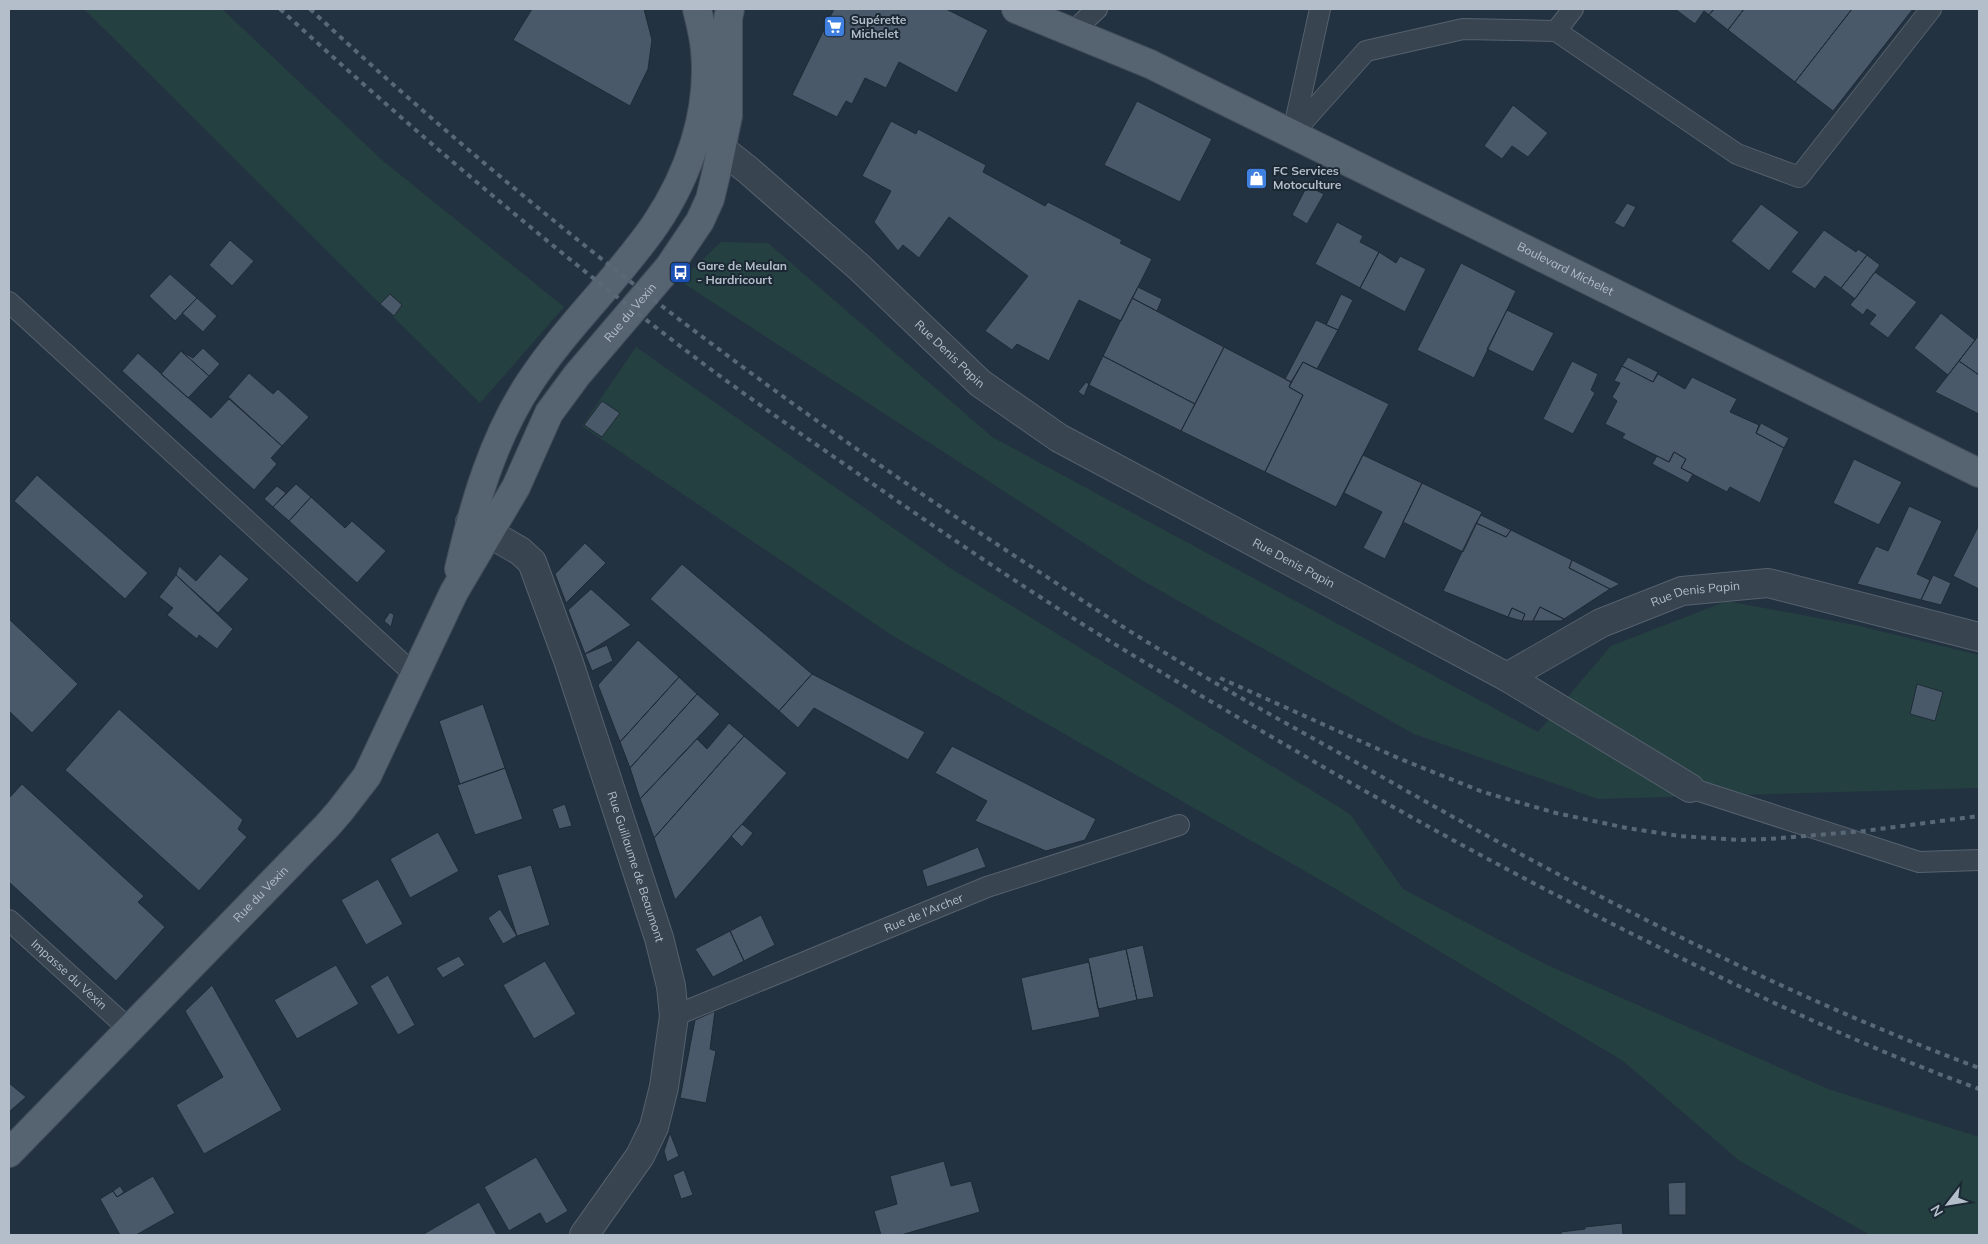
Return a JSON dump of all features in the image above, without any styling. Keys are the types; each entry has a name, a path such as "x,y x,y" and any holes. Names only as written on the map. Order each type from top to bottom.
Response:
{"main road":[{"name":"Rue du Vexin","path":"9,1153 340,811 367,776 454,592 480,528 490,464 514,410 530,382 551,352 655,225 675,192 689,161 698,130 706,88 705,49 697,9"},
{"name":"Rue du Vexin","path":"480,528 516,487 548,413 558,399 669,266 700,221 710,199 728,116 730,9"},
{"name":"Boulevard Michelet","path":"1016,9 1150,64 1979,473"},
{"name":"Boulevard Michelet","path":"1060,9 1090,16 1150,64"}],"street":[{"name":"Rue Denis Papin","path":"698,130 748,170 859,267 980,383 1059,438 1507,677 1601,623 1682,591 1768,584 1979,637"},
{"name":"Rue Guillaume de Beaumont","path":"480,528 527,556 532,562 568,660 659,938 671,986 674,1016 664,1087 654,1128 640,1156 584,1235"},
{"path":"1507,677 1690,788"}],"lane":[{"path":"1292,134 1320,9"},
{"path":"1556,31 1573,9"},
{"path":"1292,134 1366,51 1463,29 1556,31 1737,154 1799,177 1931,9"},
{"path":"9,302 415,675"},
{"path":"1690,788 1919,862 1979,860"},
{"name":"Rue de l'Archer","path":"674,1016 987,887 1179,825"},
{"name":"Impasse du Vexin","path":"9,920 130,1030"}],"green space":[{"path":"84,9 222,9 382,160 564,307 480,403"},
{"path":"721,242 768,243 992,437 1538,732 1611,646 1727,601 1855,625 1979,655 1979,788 1598,799 1414,734 1138,578 680,281"},
{"path":"636,347 950,568 1350,814 1403,889 1545,964 1828,1089 1979,1137 1979,1235 1870,1235 1740,1161 1623,1061 1329,885 893,636 582,426"}],"building":[{"path":"532,9 644,9 652,40 648,69 630,106 513,40"},
{"path":"834,9 946,9 988,30 957,93 899,62 886,88 865,78 852,104 846,101 837,117 792,95"},
{"path":"1675,9 1714,9 1709,15 1704,11 1695,24"},
{"path":"1714,9 1744,9 1728,30 1709,15"},
{"path":"1744,9 1852,9 1795,82 1728,30"},
{"path":"1852,9 1913,9 1833,111 1795,82"},
{"path":"1137,101 1212,139 1180,202 1104,165"},
{"path":"1513,105 1548,133 1528,157 1512,146 1502,159 1484,146"},
{"path":"891,121 916,134 918,129 986,165 983,172 1045,206 1048,202 1122,240 1120,243 1152,259 1121,321 1079,300 1049,361 1017,344 1012,350 985,331 1028,276 949,217 919,258 903,245 898,251 874,222 891,191 862,176"},
{"path":"1307,186 1324,194 1307,224 1292,215"},
{"path":"1627,203 1636,207 1624,228 1614,223"},
{"path":"1761,204 1799,232 1769,271 1731,241"},
{"path":"1337,222 1363,236 1360,242 1379,252 1360,288 1315,264"},
{"path":"1824,230 1856,252 1858,249 1867,255 1841,288 1825,276 1815,289 1791,272"},
{"path":"230,240 254,261 232,286 209,265"},
{"path":"1379,252 1396,263 1400,256 1426,269 1405,312 1360,288"},
{"path":"1867,255 1880,265 1855,299 1841,288"},
{"path":"1461,263 1516,291 1474,378 1417,350"},
{"path":"1875,272 1917,302 1888,338 1869,324 1876,315 1867,309 1863,315 1850,305"},
{"path":"170,274 197,298 175,321 149,296"},
{"path":"1138,287 1162,299 1157,311 1132,298"},
{"path":"390,294 402,305 394,316 380,304"},
{"path":"1341,294 1353,300 1338,330 1326,325"},
{"path":"197,298 217,316 203,332 182,313"},
{"path":"1132,298 1224,347 1195,404 1103,356"},
{"path":"1507,310 1554,333 1533,372 1487,349"},
{"path":"1941,313 1975,340 1948,375 1914,348"},
{"path":"1316,320 1338,330 1317,369 1303,362 1291,382 1285,379"},
{"path":"1979,335 1979,375 1959,361"},
{"path":"1224,347 1291,382 1289,387 1303,395 1265,472 1181,431"},
{"path":"203,348 220,364 209,376 181,351 193,358"},
{"path":"181,351 209,376 188,398 161,374"},
{"path":"138,353 211,418 229,399 282,446 271,458 277,464 254,490 122,371"},
{"path":"1103,356 1195,404 1181,431 1089,385"},
{"path":"1628,357 1658,372 1653,382 1622,366"},
{"path":"1572,361 1598,374 1591,390 1595,393 1573,434 1543,419"},
{"path":"1959,361 1979,375 1979,414 1935,392"},
{"path":"1303,362 1389,404 1336,507 1265,472 1303,395 1289,387"},
{"path":"1622,366 1653,382 1658,374 1685,389 1692,377 1737,399 1730,412 1759,425 1756,433 1784,448 1760,503 1730,487 1727,492 1681,468 1686,459 1674,452 1669,462 1622,438 1625,434 1605,424 1617,401 1612,397 1620,383 1614,381"},
{"path":"249,373 273,394 278,389 309,417 282,446 228,397"},
{"path":"1086,382 1089,384 1084,396 1078,392"},
{"path":"602,401 620,413 602,437 584,425"},
{"path":"1761,423 1789,438 1784,448 1756,433"},
{"path":"1674,452 1686,459 1681,468 1693,474 1688,483 1652,464 1657,456 1669,462"},
{"path":"1363,455 1422,483 1385,559 1363,548 1382,512 1344,493"},
{"path":"1854,459 1902,482 1879,525 1833,503"},
{"path":"37,475 148,573 125,599 14,501"},
{"path":"1422,483 1482,512 1463,552 1403,522"},
{"path":"296,484 311,497 289,521 273,507"},
{"path":"277,486 286,493 273,507 264,499"},
{"path":"311,497 345,528 352,521 386,551 357,583 289,521"},
{"path":"1909,506 1942,521 1917,574 1930,580 1921,600 1857,584 1876,546 1888,551"},
{"path":"1481,515 1511,530 1506,537 1476,523"},
{"path":"1476,523 1506,537 1511,530 1572,560 1569,568 1610,589 1564,619 1540,607 1533,621 1522,621 1525,614 1512,608 1508,617 1443,591"},
{"path":"1979,525 1979,589 1953,576"},
{"path":"585,543 606,563 566,603 555,574"},
{"path":"220,554 249,579 218,613 176,575 179,566 196,581"},
{"path":"1572,560 1620,584 1610,589 1569,568"},
{"path":"682,564 812,674 779,711 650,599"},
{"path":"176,575 233,629 217,649 199,635 197,639 167,615 173,608 159,597"},
{"path":"1933,575 1951,583 1941,605 1921,600"},
{"path":"591,589 631,625 585,654 568,610"},
{"path":"1540,607 1564,619 1561,621 1533,621"},
{"path":"1512,608 1525,614 1522,621 1508,617"},
{"path":"390,612 394,615 391,627 384,621"},
{"path":"9,619 78,684 32,733 9,711"},
{"path":"638,640 679,677 620,742 598,685"},
{"path":"607,645 613,661 592,671 585,654"},
{"path":"812,674 925,732 908,760 814,708 798,728 779,711"},
{"path":"679,677 697,694 630,768 620,742"},
{"path":"1917,684 1943,692 1935,721 1910,714"},
{"path":"697,694 720,714 640,799 630,768"},
{"path":"483,704 505,768 460,784 439,721"},
{"path":"119,709 243,820 238,829 247,837 199,891 65,770"},
{"path":"729,723 744,736 654,838 640,799 697,739 707,749"},
{"path":"744,736 787,773 675,900 654,838"},
{"path":"952,746 1096,819 1085,840 1046,851 975,821 987,801 935,773"},
{"path":"505,768 523,819 475,835 457,785"},
{"path":"22,784 144,896 138,902 165,927 116,981 9,882 9,798"},
{"path":"565,804 572,826 559,829 552,809"},
{"path":"742,824 753,833 742,847 731,836"},
{"path":"438,832 459,871 410,898 390,859"},
{"path":"978,847 986,867 927,887 922,870"},
{"path":"531,865 550,925 517,936 497,875"},
{"path":"378,879 403,924 366,945 341,900"},
{"path":"500,909 517,936 503,944 488,918"},
{"path":"761,915 775,945 744,961 730,931"},
{"path":"730,931 744,961 713,977 695,949"},
{"path":"1143,945 1154,997 1137,1000 1126,949"},
{"path":"1126,949 1137,1000 1098,1009 1088,958"},
{"path":"459,956 465,965 443,978 436,968"},
{"path":"545,961 576,1014 534,1039 503,985"},
{"path":"1089,962 1100,1017 1032,1031 1021,978"},
{"path":"336,965 359,1004 297,1039 274,1000"},
{"path":"388,975 415,1025 398,1035 370,986"},
{"path":"212,985 282,1110 204,1154 176,1105 223,1077 185,1011"},
{"path":"715,1011 710,1049 716,1051 706,1103 680,1098 695,1020"},
{"path":"9,1083 26,1097 9,1112"},
{"path":"670,1133 679,1156 667,1162 664,1151"},
{"path":"536,1157 568,1211 546,1224 540,1213 509,1231 484,1187"},
{"path":"944,1161 951,1186 971,1181 980,1212 901,1235 881,1235 874,1211 897,1204 890,1176"},
{"path":"684,1170 693,1195 681,1199 673,1175"},
{"path":"153,1176 175,1213 136,1235 120,1235 100,1199 113,1191 117,1197"},
{"path":"1686,1182 1686,1215 1669,1215 1668,1183"},
{"path":"120,1186 124,1192 117,1197 113,1191"},
{"path":"479,1202 497,1235 422,1235"},
{"path":"1622,1223 1623,1235 1561,1235 1561,1232 1585,1229 1585,1227"}],"railway":[{"path":"280,9 494,197 660,331 816,445 971,552 1064,612 1170,677 1344,779 1590,913 1797,1014 1905,1061 1979,1089"},
{"path":"310,9 396,87 573,237 757,378 947,511 1132,633 1265,712 1593,893 1745,969 1822,1004 1979,1068"},
{"path":"1220,678 1398,758 1483,792 1556,813 1627,828 1679,836 1740,840 1864,831 1979,816"}],"place":[{"name":"Supérette Michelet","path":"835,27"},
{"name":"FC Services Motoculture","path":"1257,178"},
{"name":"Gare de Meulan - Hardricourt","path":"681,273"}]}
